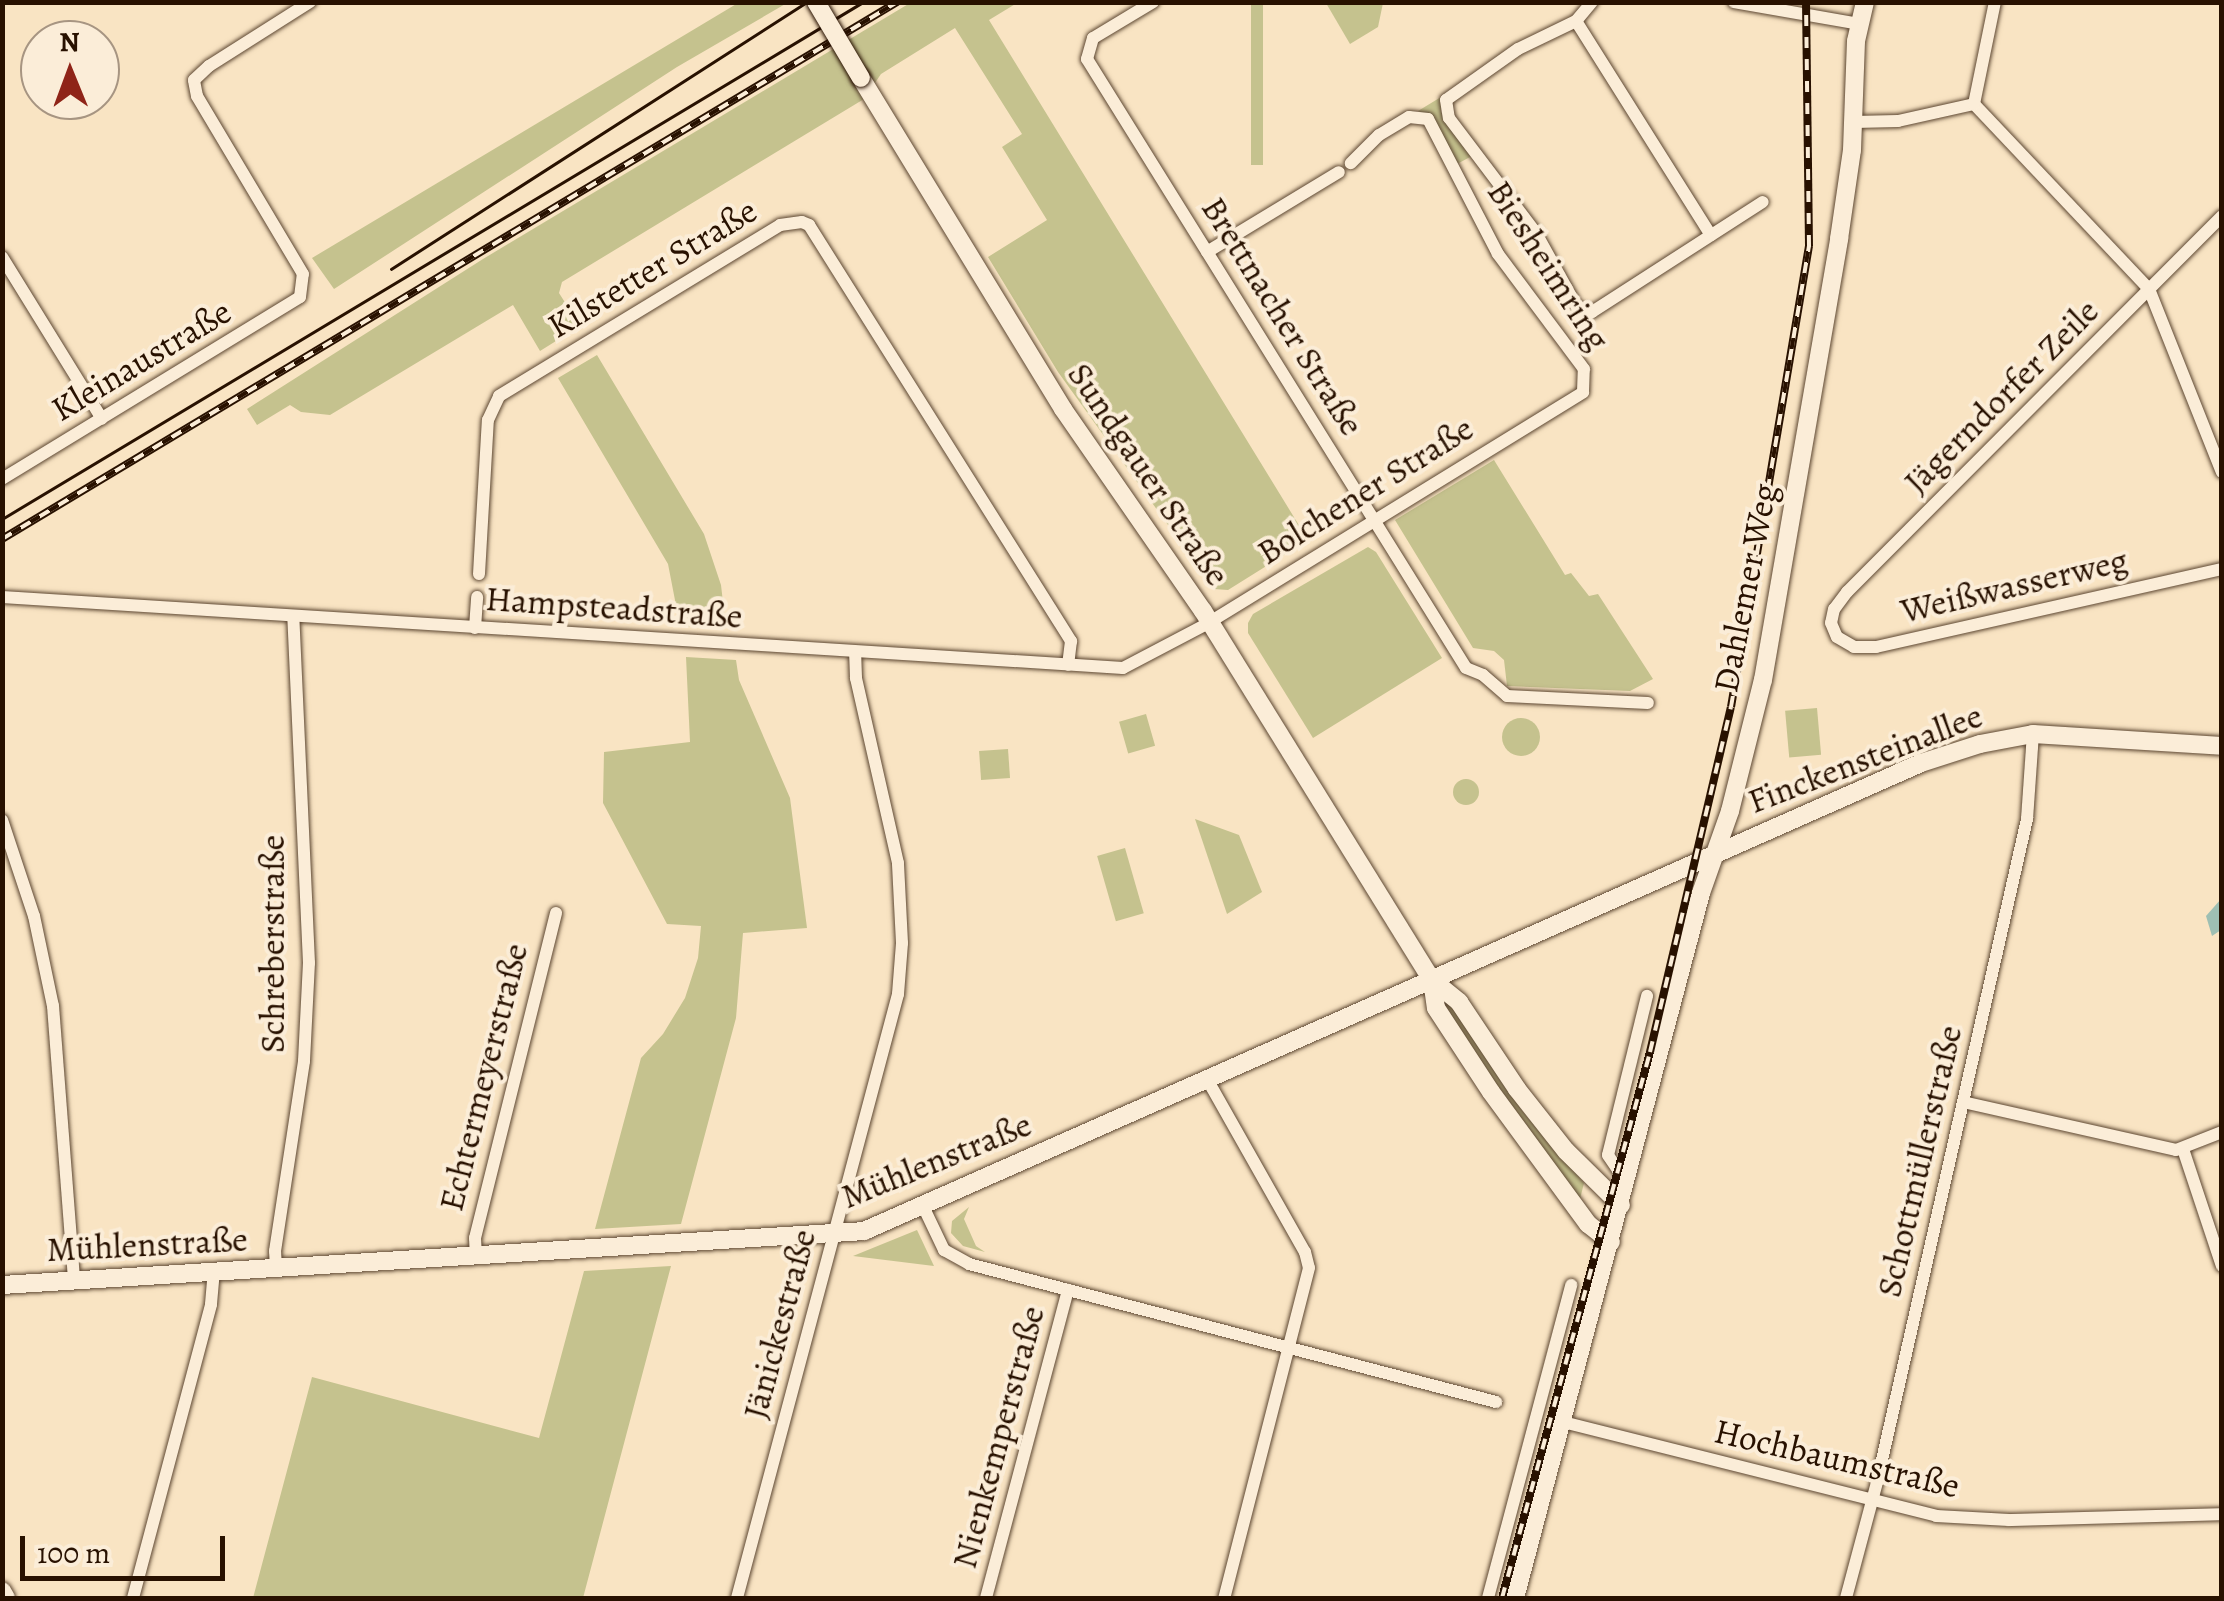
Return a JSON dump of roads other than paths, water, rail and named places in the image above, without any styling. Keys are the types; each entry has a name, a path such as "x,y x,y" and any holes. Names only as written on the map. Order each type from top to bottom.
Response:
{"street":[{"name":"Kleinaustraße","path":"2,480 288,306 304,286 302,274 201,102 194,80 209,66 310,2"},
{"name":"Sundgauer Straße","path":"816,2 1063,409 1210,622 1432,980 1459,1002 1517,1089 1566,1151 1621,1205"},
{"name":"Brettnacher Straße","path":"1153,2 1092,38 1086,59 1466,668 1483,674 1507,696 1648,703"},
{"path":"1592,2 1576,21 1518,49 1450,93 1449,118 1536,234 1584,312 1592,312 1763,202"},
{"path":"1734,2 1860,24"},
{"name":"Dahlemer Weg","path":"1515,1598 1714,854 1730,811 1765,667 1840,239 1865,2"},
{"path":"1974,104 1995,2"},
{"path":"1576,21 1711,235"},
{"path":"1854,122 1898,122 1974,104"},
{"path":"1974,104 2149,289 2222,472"},
{"name":"Biesheimring","path":"1352,162 1379,135 1409,117 1428,118 1498,254 1584,368 1583,392 1502,440"},
{"path":"1207,252 1339,172"},
{"name":"Jägerndorfer Zeile","path":"1831,623 1834,609 1846,592 2222,216"},
{"name":"Kilstetter Straße","path":"478,574 488,420 499,396 772,230 788,222 802,222 809,225 1071,641 1068,665"},
{"path":"2,257 102,419"},
{"name":"Bolchener Straße","path":"1210,622 1502,440"},
{"name":"Weißwasserweg","path":"1831,623 1837,638 1854,647 1876,647 2222,569"},
{"name":"Hampsteadstraße","path":"2,597 1123,668 1210,622"},
{"path":"475,628 477,597"},
{"name":"Schreberstraße","path":"276,1268 275,1251 304,1061 309,963 293,617"},
{"name":"Jänickestraße","path":"737,1598 898,994 902,954 894,834 856,678 855,652"},
{"name":"Finckensteinallee","path":"1714,854 1921,764 1980,744 2034,734 2222,746"},
{"name":"Schottmüllerstraße","path":"1846,1598 1872,1503 2028,819 2034,734"},
{"path":"2,820 34,916 53,1006 74,1280"},
{"name":"Mühlenstraße","path":"2,1285 864,1231 1714,854"},
{"name":"Echtermeyerstraße","path":"476,1256 475,1238 556,912"},
{"name":"Sundgauer Straße","path":"1432,980 1436,1008 1491,1092 1588,1224 1611,1242"},
{"path":"1628,1174 1618,1170 1608,1155 1647,996"},
{"path":"1207,1080 1307,1257 1309,1279 1224,1598"},
{"path":"1963,1102 2183,1149 2222,1132"},
{"path":"2183,1149 2222,1266"},
{"path":"923,1206 938,1241 954,1258 1496,1402"},
{"path":"133,1598 211,1304 214,1272"},
{"path":"1488,1598 1572,1284"},
{"name":"Nienkemperstraße","path":"986,1598 1068,1290"},
{"path":"1554,1352 1580,1359"},
{"name":"Hochbaumstraße","path":"1563,1422 1872,1503 1936,1516 1996,1520 2222,1514"},
{"path":"1524,1461 1550,1468"},
{"path":"2,1592 6,1598"}],"water":[{"path":"2221,899 2221,930 2212,936 2206,916"}],"tram line":[{"path":"391,269 807,2"},
{"path":"2,519 863,2"}],"railway":[{"path":"2,539 897,2"},
{"path":"1502,1598 1650,1052 1731,707 1809,246 1806,2"}]}
